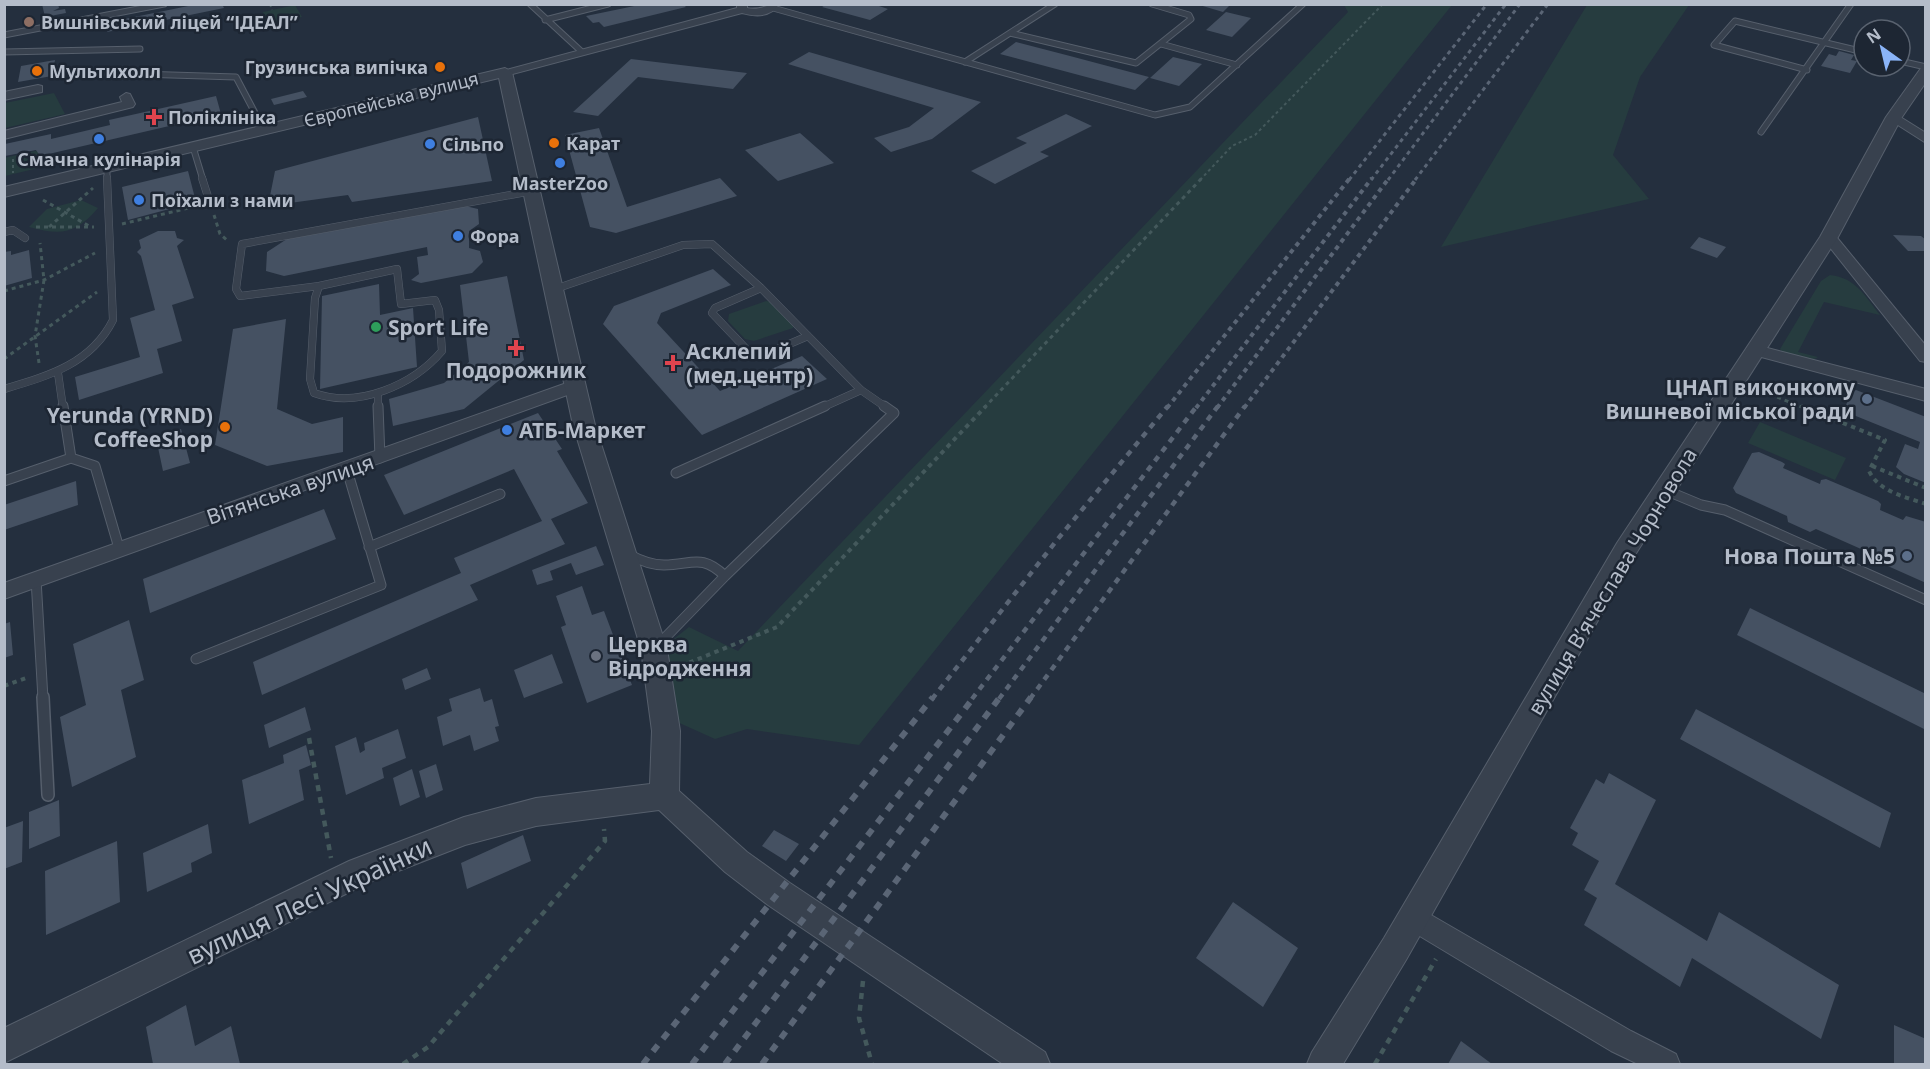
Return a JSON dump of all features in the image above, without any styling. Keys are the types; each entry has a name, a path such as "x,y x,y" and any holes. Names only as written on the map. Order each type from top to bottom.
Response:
{"street":[{"name":"Європейська вулиця","path":"4,192 505,72 742,7 760,13 773,6"},
{"name":"вулиця Вʼячеслава Чорновола","path":"1324,1065 1626,549 1829,237 1894,117 1926,69"},
{"path":"505,72 575,386 654,649 666,731 664,796 753,875 874,960 1033,1065"},
{"path":"4,96 38,89"},
{"path":"4,135 129,104 126,97"},
{"path":"1894,117 1926,139"},
{"path":"1829,237 1926,357"},
{"path":"1756,350 1926,395"},
{"name":"Вітянська вулиця","path":"4,591 119,548 347,470 575,386"},
{"name":"вулиця Лесі Українки","path":"4,1046 360,871 464,831 536,812 664,796"},
{"path":"1412,917 1621,1041 1666,1065"}],"lane":[{"path":"4,35 164,4"},
{"path":"530,4 545,20 582,51"},
{"path":"545,20 608,4"},
{"path":"965,62 1055,4"},
{"path":"1010,33 1127,63 1143,60 1191,19 1189,15 1182,12 1152,4"},
{"path":"773,6 1155,115 1190,107 1303,4"},
{"path":"1761,132 1827,42 1851,4"},
{"path":"1807,70 1714,45 1735,21 1852,49"},
{"path":"1161,44 1237,66"},
{"path":"4,52 140,49"},
{"path":"107,74 236,77 244,88 264,130"},
{"path":"193,147 210,203"},
{"path":"4,389 58,373 92,350 108,333 113,320 107,168"},
{"path":"319,286 315,298 310,379 314,393 328,398 378,393 411,379 432,364 442,351 439,310 435,300 401,304 397,269 319,286 240,296 236,289 242,244 532,190"},
{"path":"4,232 13,230 26,238"},
{"path":"555,289 683,245 712,244 720,248 761,288 861,390 894,413 725,576 654,649"},
{"path":"761,288 715,308 712,313 750,353 760,356 808,336"},
{"path":"58,373 71,458"},
{"path":"676,473 861,390"},
{"path":"378,393 380,458"},
{"path":"4,481 71,458 95,466 119,548"},
{"path":"196,659 381,585 347,470"},
{"path":"1665,490 1701,505 1725,510 1926,600"},
{"path":"369,547 500,495"},
{"path":"623,550 639,561 665,566 692,560 714,565 725,576"},
{"path":"36,579 48,795"}],"path":[{"path":"270,4 272,10"},
{"path":"659,674 777,627 1232,146 1255,135 1383,4"},
{"path":"13,159 14,177"},
{"path":"48,227 97,184"},
{"path":"40,199 92,227"},
{"path":"210,203 220,234 240,252"},
{"path":"38,227 44,280 36,336 41,378"},
{"path":"4,291 44,280 111,244"},
{"path":"4,359 112,281"},
{"path":"1752,386 1885,440 1869,471 1875,482 1926,504"},
{"path":"1872,466 1926,488"},
{"path":"309,738 332,865"},
{"path":"403,1065 428,1047 605,841 602,804"},
{"path":"1375,1065 1448,938"},
{"path":"872,1065 859,1018 861,984 874,960"}],"green space":[{"path":"295,5 302,17 266,23 263,12"},
{"path":"1344,5 1452,5 859,745 747,729 715,739 675,721 661,649 689,627 738,651 1348,12"},
{"path":"1587,5 1689,5 1640,77 1613,155 1649,199 1441,247"},
{"path":"54,93 65,114 5,128 5,103"},
{"path":"39,150 40,157 56,154 59,163 5,176 4,158"},
{"path":"81,200 98,208 75,228 59,232 29,227 47,209"},
{"path":"1830,275 1853,284 1880,315 1824,302 1798,352 1818,357 1810,360 1782,352 1780,349 1821,281"},
{"path":"766,301 776,303 795,320 793,328 754,341 745,339 728,321 729,314"},
{"path":"1760,422 1846,458 1835,480 1748,443"}],"building":[{"path":"42,4 58,4 59,8 53,11 65,9 66,13 45,17"},
{"path":"198,4 222,4 224,8 107,32 105,23"},
{"path":"644,4 683,4 686,7 604,27 599,22 593,23 586,16"},
{"path":"827,4 873,4 888,9 870,20 822,7"},
{"path":"1196,4 1231,4 1223,12"},
{"path":"1226,12 1251,18 1232,37 1206,30"},
{"path":"1016,42 1149,77 1135,90 1000,54"},
{"path":"1839,51 1852,54 1850,73 1821,66 1829,54 1836,56"},
{"path":"809,52 981,102 932,139 891,152 874,138 909,127 934,108 788,64"},
{"path":"1173,57 1202,64 1179,86 1150,78"},
{"path":"631,59 747,73 733,89 638,77 598,116 573,112"},
{"name":"Мультихолл","path":"55,60 52,76 18,82 21,66"},
{"path":"303,91 307,97 274,105 271,99"},
{"path":"216,96 221,114 40,156 36,150 5,156 5,144 51,134 51,139 110,125 109,120"},
{"path":"1066,114 1092,126 1040,152 1049,156 995,184 971,171 1027,143 1016,138"},
{"name":"Сільпо","path":"478,117 492,181 352,202 348,195 268,206 275,171"},
{"path":"599,128 627,207 720,178 737,196 616,233 590,227 565,135"},
{"path":"800,133 834,163 778,181 745,150"},
{"path":"188,171 196,202 128,220 122,187"},
{"path":"461,205 478,209 479,224 469,231 469,248 480,251 483,262 472,273 421,283 411,280 419,274 417,257 428,255 427,247 284,276 266,271 267,252 290,237"},
{"path":"158,231 175,231 177,238 184,240 177,246 194,298 172,305 182,341 157,349 163,373 79,400 75,377 140,357 130,318 155,310 141,256 137,252 141,248 139,240"},
{"path":"1893,235 1921,236 1926,240 1926,251 1908,251"},
{"path":"1699,237 1726,247 1717,258 1690,248"},
{"path":"29,250 32,278 4,286 4,252 11,251 11,255"},
{"path":"713,269 731,285 661,313 657,323 720,391 802,356 827,379 702,435 603,324 614,306"},
{"path":"507,276 524,360 464,409 393,426 389,399 444,383 469,362 460,285"},
{"path":"379,284 380,315 413,308 417,367 320,389 322,296"},
{"path":"286,319 277,409 312,424 343,417 343,452 267,466 215,445 233,329"},
{"path":"1856,390 1926,417 1926,483 1904,474 1896,467 1905,444 1918,449 1920,442 1846,412 1844,409 1852,392"},
{"path":"538,413 562,449 557,451 588,503 551,519 565,544 470,585 478,600 262,695 253,662 461,573 454,558 542,521 514,469 404,515 384,475"},
{"path":"181,429 190,463 163,471 156,438"},
{"path":"1759,452 1785,464 1783,468 1820,484 1821,480 1826,479 1878,501 1881,504 1880,510 1903,520 1906,516 1926,522 1926,583 1872,559 1869,557 1870,553 1816,529 1810,532 1788,522 1787,516 1736,493 1733,488 1752,453"},
{"path":"76,481 78,505 4,530 4,505"},
{"path":"324,509 336,539 150,613 143,579"},
{"path":"596,546 604,565 576,575 571,563 550,571 553,580 537,585 532,570"},
{"name":"Церква Відродження","path":"582,586 592,615 604,611 632,685 587,703 561,627 566,625 556,596"},
{"path":"1750,608 1926,694 1926,730 1737,635"},
{"path":"129,620 144,680 121,690 136,757 72,787 60,717 86,705 73,644"},
{"path":"10,622 13,655 4,658 4,624"},
{"path":"552,654 563,683 524,698 514,670"},
{"path":"427,668 431,679 405,690 402,679"},
{"path":"480,688 484,702 492,699 499,726 495,727 499,741 474,751 470,735 443,746 437,717 452,711 449,699"},
{"path":"305,707 311,730 269,748 264,725"},
{"path":"1696,709 1891,813 1880,848 1680,739"},
{"path":"398,729 406,758 382,768 384,778 346,795 335,746 356,737 360,753 365,750 364,743"},
{"path":"306,745 311,765 299,770 304,800 249,824 242,780 284,763 283,755"},
{"path":"436,764 443,790 426,798 419,771"},
{"path":"412,769 420,797 400,806 393,778"},
{"path":"1609,773 1656,800 1615,884 1707,941 1719,912 1839,985 1821,1039 1692,958 1680,987 1584,925 1597,898 1584,890 1599,861 1572,845 1578,833 1570,828 1596,779 1604,784"},
{"path":"59,800 60,836 29,849 29,812"},
{"path":"23,821 22,862 4,869 4,828"},
{"path":"208,824 212,853 191,863 192,872 147,892 143,853"},
{"path":"774,830 799,844 786,861 762,846"},
{"path":"523,835 531,861 467,889 461,863"},
{"path":"117,841 120,902 46,935 45,871"},
{"path":"1233,902 1298,948 1263,1007 1196,958"},
{"path":"186,1005 195,1046 231,1026 240,1064 153,1064 146,1027"},
{"path":"1894,1025 1926,1039 1926,1064 1894,1064"},
{"path":"1461,1041 1492,1064 1448,1064"}],"railway":[{"path":"1349,180 1487,4"},
{"path":"1371,180 1506,4"},
{"path":"1388,180 1520,4"},
{"path":"1415,180 1548,4"},
{"path":"1167,408 1350,178"},
{"path":"1196,408 1372,178"},
{"path":"1217,408 1389,178"},
{"path":"1244,408 1417,178"},
{"path":"932,699 1057,540 1168,406"},
{"path":"972,699 1197,406"},
{"path":"999,699 1218,406"},
{"path":"1030,699 1245,406"},
{"path":"643,1064 933,697"},
{"path":"692,1064 974,697"},
{"path":"725,1064 1000,697"},
{"path":"762,1064 1031,697"}],"place":[{"name":"Вишнівський ліцей “ІДЕАЛ”","path":"29,22"},
{"name":"Грузинська випічка","path":"440,67"},
{"name":"Мультихолл","path":"37,71"},
{"name":"Поліклініка","path":"154,117"},
{"name":"Смачна кулінарія","path":"99,139"},
{"name":"Карат","path":"554,143"},
{"name":"Сільпо","path":"430,144"},
{"name":"MasterZoo","path":"560,163"},
{"name":"Поїхали з нами","path":"139,200"},
{"name":"Фора","path":"458,236"},
{"name":"Sport Life","path":"376,327"},
{"name":"Подорожник","path":"516,348"},
{"name":"Асклепий (мед.центр)","path":"673,363"},
{"name":"ЦНАП виконкому Вишневої міської ради","path":"1867,399"},
{"name":"Yerunda (YRND) CoffeeShop","path":"225,427"},
{"name":"АТБ-Маркет","path":"507,430"},
{"name":"Нова Пошта №5","path":"1907,556"},
{"name":"Церква Відродження","path":"596,656"}]}
